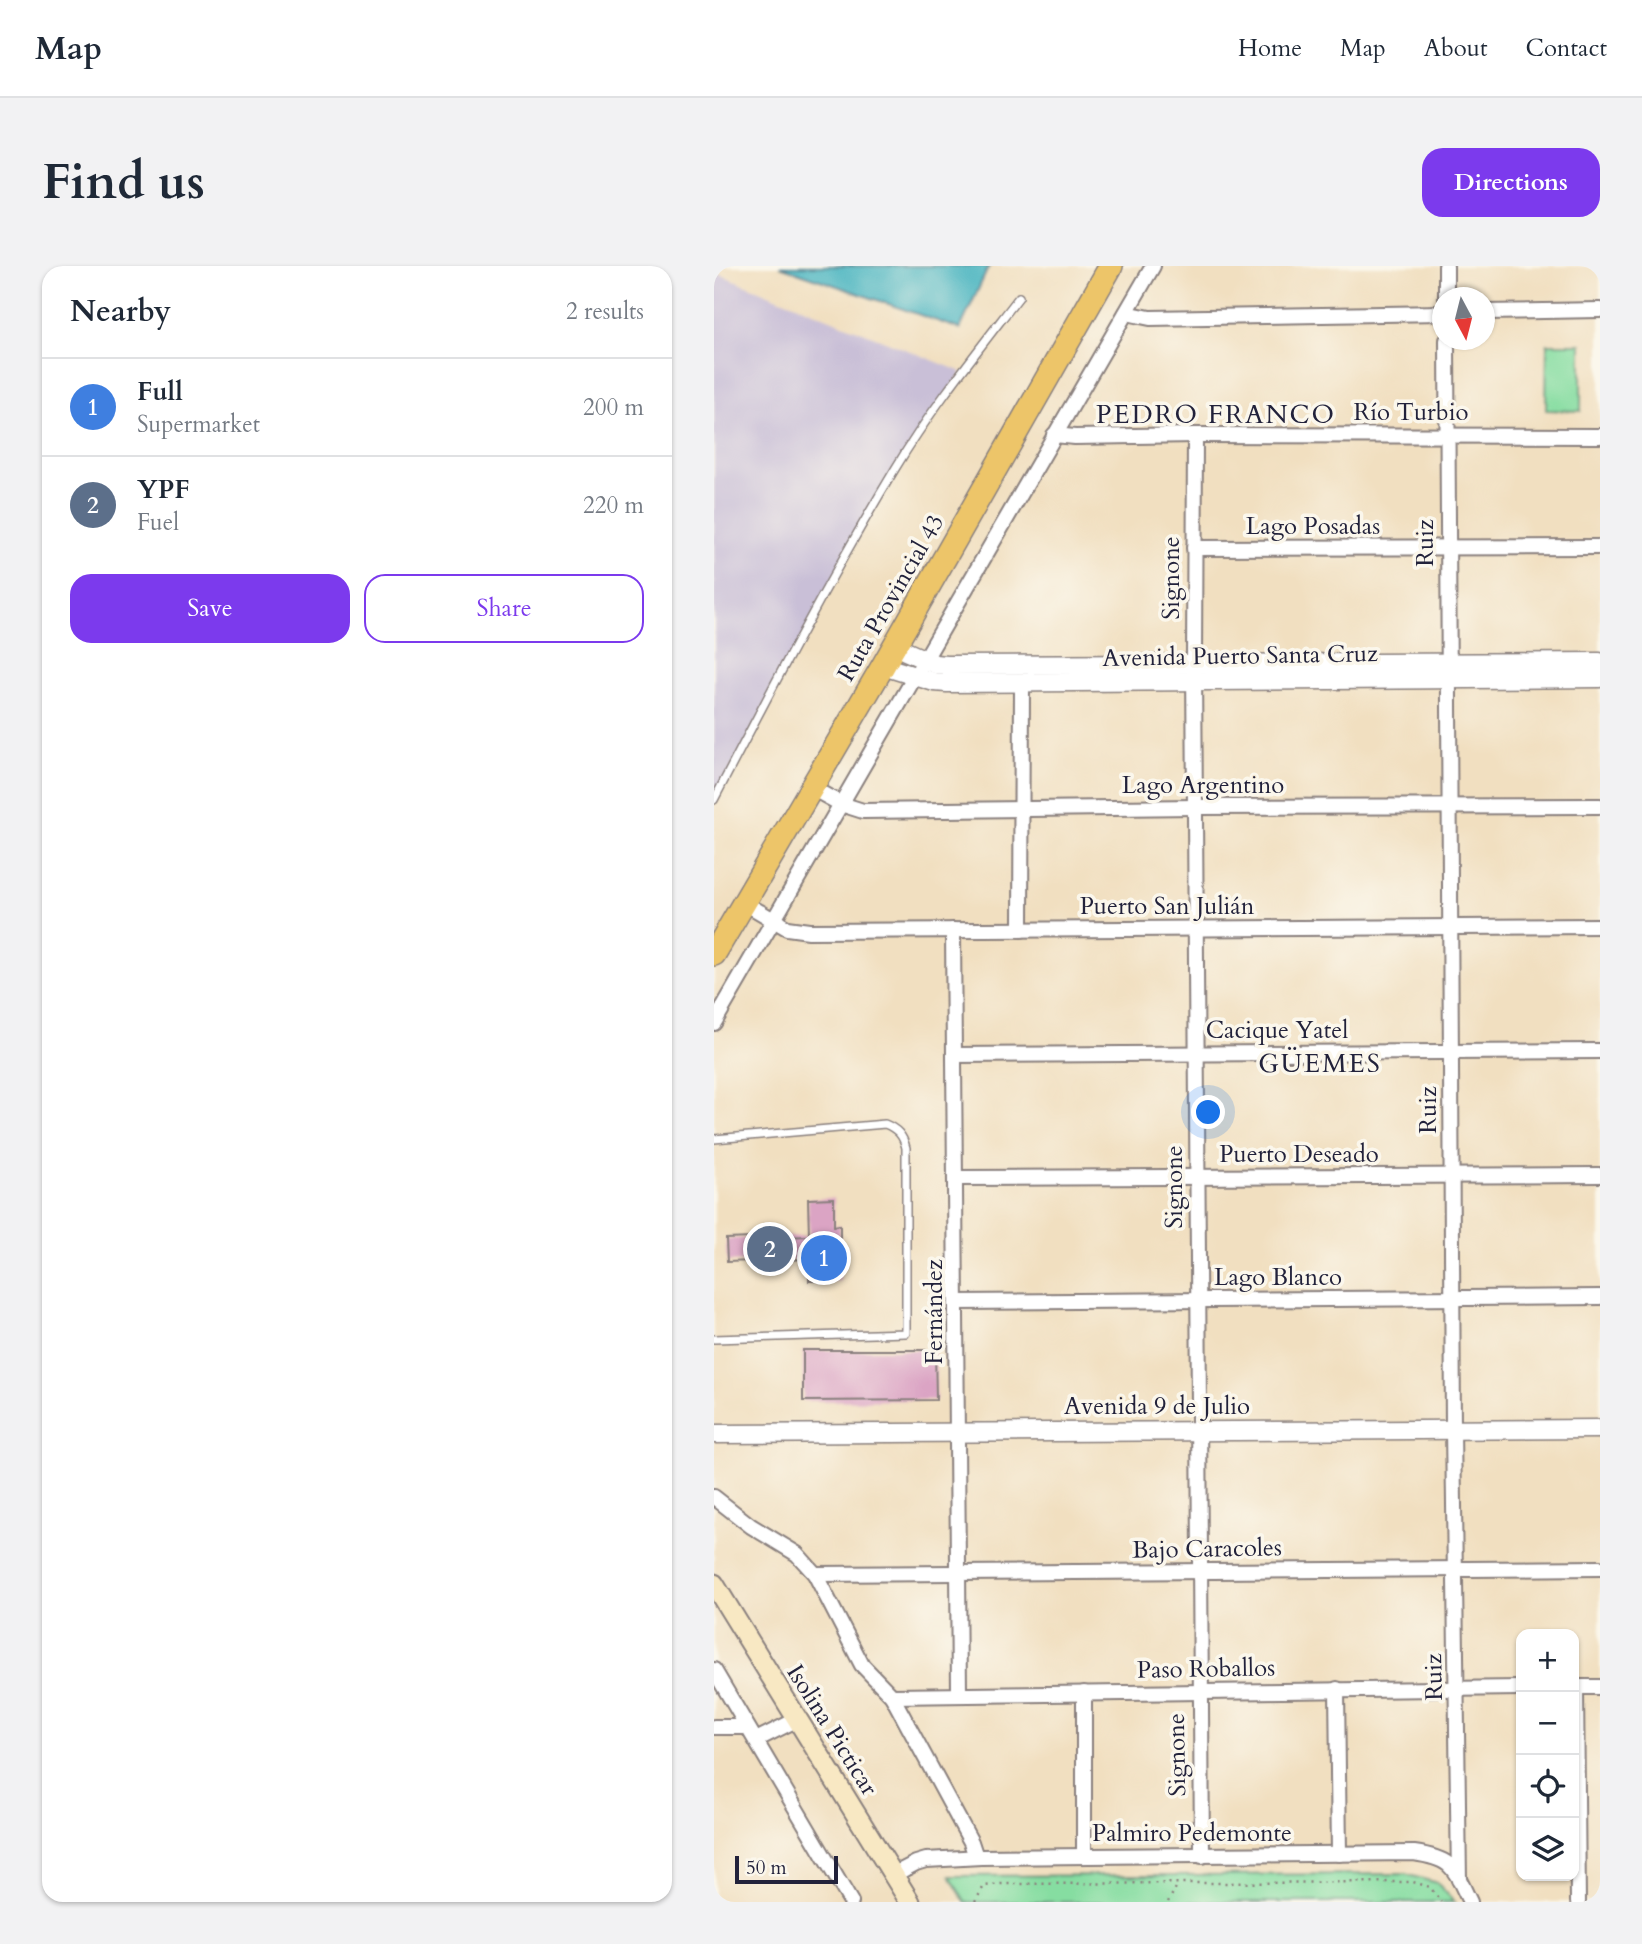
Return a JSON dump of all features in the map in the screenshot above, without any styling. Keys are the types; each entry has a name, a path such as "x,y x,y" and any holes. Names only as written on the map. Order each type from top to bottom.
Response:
{"main road":[{"name":"Ruta Provincial 43","path":"714,954 889,656 1111,266"},
{"name":"Isolina Picticar","path":"714,1584 910,1902"}],"street":[{"path":"714,1023 1153,266"},
{"path":"1446,266 1446,287"},
{"path":"1495,312 1600,310"},
{"path":"1126,313 1150,318 1432,313"},
{"name":"Ruiz","path":"1447,350 1453,1429 1459,1880"},
{"name":"Río Turbio","path":"1054,435 1600,436"},
{"name":"Signone","path":"1195,435 1199,1693 1202,1856"},
{"name":"Lago Posadas","path":"1194,548 1600,547"},
{"name":"Avenida Puerto Santa Cruz","path":"889,656 947,665 1194,672 1448,670 1600,662"},
{"name":"Avenida Puerto Santa Cruz","path":"889,656 915,676 947,683 1023,683 1194,672"},
{"name":"Avenida Puerto Santa Cruz","path":"1448,670 1600,678"},
{"path":"1021,930 1023,683"},
{"name":"Lago Argentino","path":"812,788 841,804 863,811 1600,806"},
{"name":"Puerto San Julián","path":"743,902 787,928 809,931 1600,926"},
{"name":"Fernández","path":"953,930 959,1694"},
{"name":"Cacique Yatel","path":"954,1055 1600,1051"},
{"name":"Puerto Deseado","path":"955,1178 1600,1175"},
{"name":"Lago Blanco","path":"956,1302 1600,1297"},
{"name":"Avenida 9 de Julio","path":"714,1434 1600,1429"},
{"path":"714,1497 751,1526 797,1554 815,1574 862,1665 892,1696 971,1842 976,1857"},
{"name":"Bajo Caracoles","path":"815,1574 1600,1568"},
{"path":"714,1670 852,1902"},
{"path":"1579,1687 1600,1687"},
{"name":"Paso Roballos","path":"892,1696 1516,1688"},
{"path":"1337,1689 1339,1854"},
{"path":"1575,1692 1578,1902"},
{"path":"1084,1693 1084,1856"},
{"path":"756,1740 796,1720"},
{"path":"714,1727 747,1727"},
{"name":"Palmiro Pedemonte","path":"893,1875 926,1860 976,1857 1414,1853 1437,1857 1453,1869 1470,1902"}],"lane":[{"path":"714,800 804,628 896,467 962,372 1019,297"},
{"path":"714,1139 885,1124 896,1128 904,1139 905,1149 906,1254 906,1333 714,1339"}],"path":[{"path":"975,1902 984,1886 1001,1884 1413,1882 1430,1887 1441,1902"},
{"path":"1168,1902 1178,1884"}],"shaded area":[{"path":"714,272 962,372 896,467 714,800"}],"green space":[{"path":"1547,344 1581,344 1581,411 1546,410"},
{"path":"1405,1874 1437,1883 1455,1902 965,1902 950,1876"}],"water":[{"path":"780,266 989,266 960,329"}],"building":[{"path":"834,1198 834,1226 840,1225 840,1281 809,1281 809,1259 727,1262 726,1239 809,1236 808,1199"},
{"path":"803,1350 935,1350 936,1400 803,1401"}],"place":[{"name":"YPF","path":"770,1249"},
{"name":"Full","path":"824,1258"}],"district":[{"name":"PEDRO FRANCO","path":"1216,414"},
{"name":"GÜEMES","path":"1320,1063"}]}
